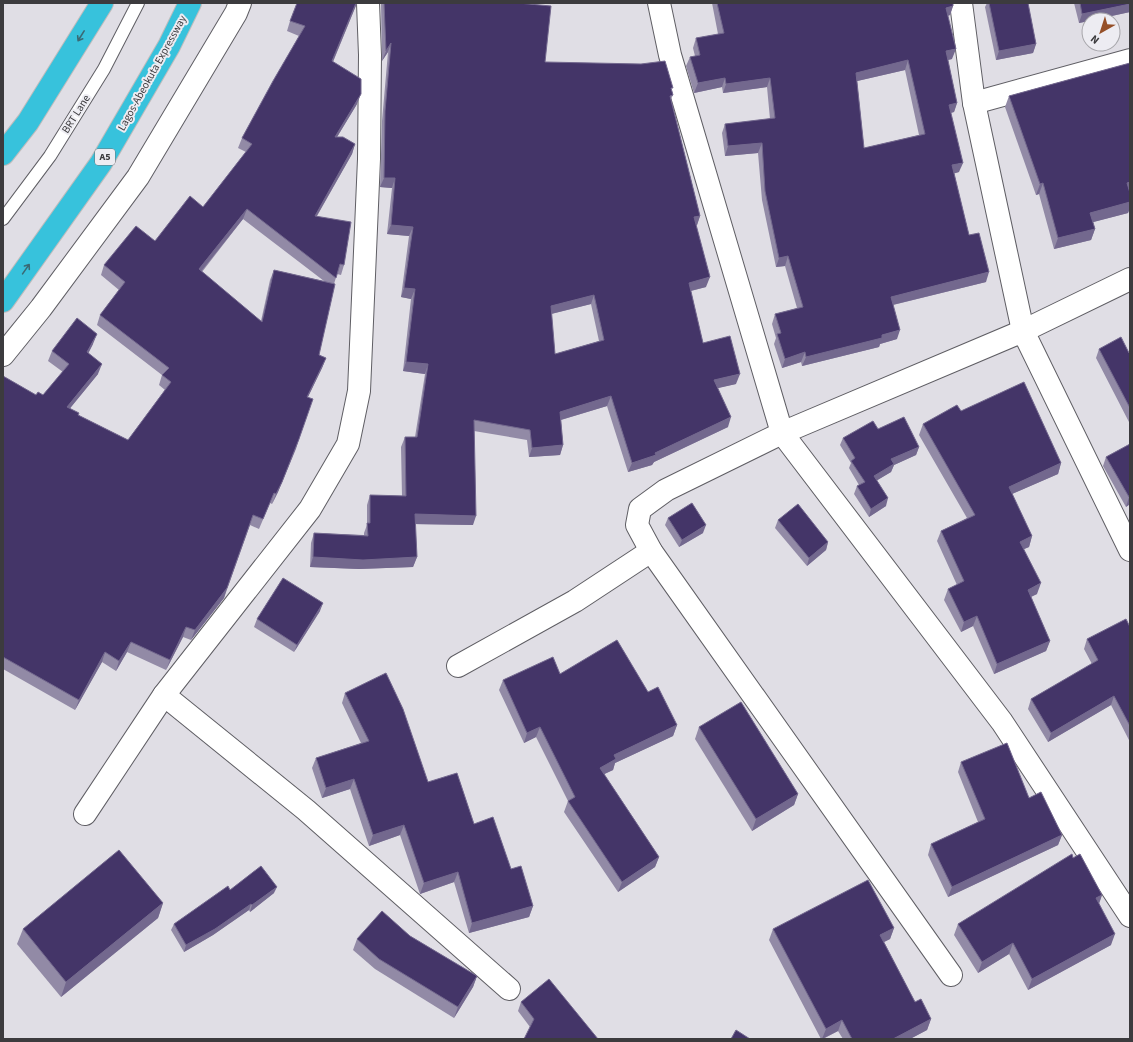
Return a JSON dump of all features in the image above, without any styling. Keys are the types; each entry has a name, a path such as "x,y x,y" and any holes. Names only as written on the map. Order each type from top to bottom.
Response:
{"highway":[{"path":"3,154 28,122 101,3"},
{"name":"Lagos-Abeokuta Expressway","path":"3,301 101,163 169,46 190,3"}],"street":[{"path":"3,355 41,308 138,177 236,13 240,3"},
{"path":"85,814 164,695 310,509 348,444 359,391 369,159 370,55 368,3"},
{"path":"659,3 670,55 782,433 1002,722 1130,916"},
{"path":"961,3 974,103 1023,331 1130,550"},
{"path":"974,103 1130,60"},
{"path":"951,975 651,551 637,525 640,509 666,490 782,433 1023,331 1130,279"},
{"path":"458,666 575,601 651,551"},
{"path":"164,695 306,810 509,990"}],"lane":[{"name":"BRT Lane","path":"3,219 50,156 104,69 138,3"}],"building":[{"path":"297,3 356,3 332,61 361,79 361,94 335,137 343,137 355,144 315,216 351,222 344,265 340,264 336,278 247,209 199,269 262,322 274,270 335,284 319,355 326,358 307,397 313,399 282,482 276,494 274,493 263,519 253,515 227,588 195,630 186,627 170,660 131,642 119,661 105,652 79,700 3,657 3,376 36,395 38,392 43,395 69,364 52,351 77,318 97,334 87,352 102,364 67,407 79,413 78,415 128,440 171,382 162,375 169,368 100,315 125,282 104,265 136,226 155,241 190,196 203,207 252,144 242,138 305,26 290,21"},
{"path":"384,3 518,3 551,6 545,62 641,64 665,61 673,88 671,88 673,95 670,96 700,216 694,217 710,277 689,283 703,343 730,336 740,374 714,380 731,417 655,453 656,455 632,463 611,396 560,412 563,445 532,448 530,430 474,420 476,516 415,514 417,557 363,560 313,557 314,533 368,536 367,523 370,523 370,495 406,496 405,437 417,437 428,364 406,362 415,289 404,288 413,227 391,225 395,178 384,178 385,111 391,43 386,51","holes":["594,295 604,340 555,354 551,306"]},
{"path":"717,3 953,3 953,6 946,8 956,49 946,51 957,103 949,105 963,163 952,165 969,235 979,233 989,272 891,297 900,330 882,335 882,338 806,357 805,352 785,359 777,334 781,333 775,314 803,307 788,256 779,258 765,191 762,143 728,146 725,124 775,118 770,78 726,84 725,78 698,83 690,57 700,55 696,38 724,33","holes":["908,60 925,134 864,148 856,73"]},
{"path":"989,3 1028,3 1036,44 999,51"},
{"path":"1080,3 1130,3 1092,12 1082,12"},
{"path":"1130,63 1130,182 1127,183 1130,193 1130,202 1090,213 1095,229 1058,238 1043,183 1040,184 1009,96"},
{"path":"1121,337 1129,353 1130,352 1130,408 1099,349"},
{"path":"1024,382 1061,463 1009,487 1032,536 1020,542 1041,583 1028,590 1050,641 997,664 977,616 964,622 948,589 964,581 941,531 975,515 923,424 957,405 961,411"},
{"path":"904,417 919,447 891,459 894,464 874,476 888,498 871,509 857,486 865,482 851,461 855,458 843,438 873,421 878,429"},
{"path":"1130,444 1130,497 1129,497 1106,457"},
{"path":"692,503 706,525 682,540 668,518"},
{"path":"798,504 828,542 809,558 778,520"},
{"path":"283,578 323,603 297,645 257,619"},
{"path":"1126,619 1130,627 1130,726 1114,696 1051,733 1031,699 1098,660 1087,639"},
{"path":"617,640 648,692 658,687 677,725 614,755 616,759 600,768 659,857 622,882 568,801 575,797 540,727 527,733 503,680 553,657 560,674"},
{"path":"386,673 403,709 428,782 457,773 474,824 493,817 511,869 521,866 533,906 472,923 458,872 424,883 404,825 373,835 354,779 326,788 316,758 369,741 345,693"},
{"path":"741,702 798,794 756,819 699,727"},
{"path":"1007,743 1029,798 1041,792 1062,835 952,887 931,844 985,819 961,762"},
{"path":"119,850 163,903 66,982 23,929"},
{"path":"1072,854 1073,858 1080,854 1102,895 1096,898 1115,934 1032,979 1013,943 982,962 958,924"},
{"path":"261,866 277,887 215,929 186,945 174,924 228,886 230,890"},
{"path":"868,880 894,928 880,935 915,1002 921,999 931,1019 893,1039 852,1039 842,1020 826,1029 773,929"},
{"path":"382,911 410,936 477,976 458,1007 379,959 357,939"},
{"path":"549,979 598,1039 524,1039 534,1019 521,1002"},
{"path":"736,1030 750,1039 731,1039"}]}
